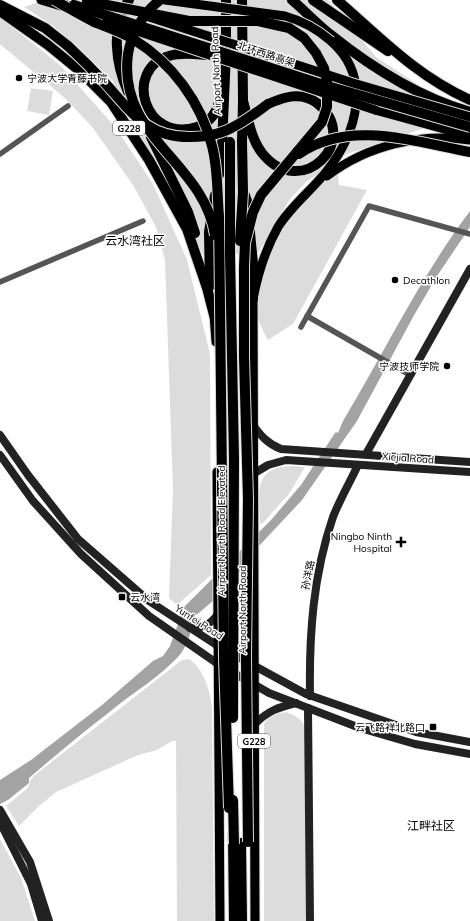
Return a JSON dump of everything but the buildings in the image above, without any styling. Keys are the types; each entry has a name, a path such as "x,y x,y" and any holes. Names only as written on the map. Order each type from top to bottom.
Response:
{"highway":[{"name":"北环西路高架","path":"55,0 324,85 470,127"},
{"path":"55,0 92,21 132,39 155,54 176,76 195,102 206,127 212,147 216,171 219,216 224,659 230,808 241,843"},
{"name":"北环西路高架","path":"76,0 345,85 470,121"},
{"path":"85,0 189,21 258,21 290,28 304,38 316,53 324,68 328,89 327,107 322,122 261,195 252,212 247,231 244,267 246,475 248,499 241,843 242,921"},
{"name":"G228","path":"130,0 121,19 118,36 117,58 122,77 188,212 198,242 206,285"},
{"path":"160,0 139,24 134,34 129,47 126,66 128,83 136,111 161,147 195,186 205,203 214,229 219,271"},
{"name":"Airport North Road","path":"226,0 226,50 230,86 230,142"},
{"path":"1,10 24,17 45,28 86,62 136,118 164,134 179,138 202,137 217,134 235,127 268,104 281,98 296,95 314,101 323,108 333,126 333,137 326,156 318,164 300,172 287,171 277,166 269,160 256,144 243,101 242,0"},
{"path":"292,0 330,35 390,75 424,94 470,112"},
{"path":"313,0 349,26 402,59"},
{"path":"337,0 402,59 421,74 470,100"},
{"name":"G228","path":"1,10 81,72 111,102 149,160 187,229 206,285 214,315"},
{"path":"207,55 180,54 169,56 159,60 146,76 144,96 148,110 163,124 174,129 186,130 202,125 216,113 220,99 226,50"},
{"path":"214,315 210,281 209,232 222,145 226,50"},
{"name":"Airport North Road Elevated","path":"234,921 241,843 239,660 239,257 241,202 243,192 243,101"},
{"path":"288,162 319,143 338,137 366,135 470,152"},
{"name":"Airport North Road Elevated","path":"230,142 230,254 241,843"},
{"path":"243,192 247,201 253,264 253,298"}],"main road":[{"path":"41,0 375,110 470,137"},
{"path":"96,0 353,83 470,117"},
{"name":"G228","path":"165,0 285,16 301,21 317,29 331,40 342,50 352,67 358,93 352,123 343,148 326,173 297,202 278,227 261,261 253,298"},
{"path":"313,186 353,158 400,141 441,138 470,140"},
{"path":"366,454 470,269"},
{"name":"Airport North Road","path":"253,298 255,921"},
{"name":"G228","path":"214,315 217,352 220,921"},
{"name":"Xiejia Road","path":"253,425 262,437 271,445 281,448 470,462"},
{"name":"Yunfei Road","path":"0,435 28,475 78,539 149,601 190,628 254,667 310,696 416,732 470,742"},
{"path":"0,456 33,501 81,554 149,616 218,664 254,685 296,704 360,728 415,744 470,754"},
{"name":"Xiejia Road","path":"253,474 268,465 286,460 470,472"},
{"name":"孙洋路","path":"310,696 311,613 320,562 334,516 358,465"},
{"path":"190,628 204,626 212,622 218,614"},
{"path":"254,725 263,716 274,709 296,704"},
{"path":"308,708 310,921"},
{"path":"0,810 30,862 49,921"},
{"path":"0,822 31,884 42,921"}],"street":[{"path":"0,154 68,106"},
{"path":"301,327 368,206 469,234"},
{"path":"0,282 143,221"},
{"path":"307,316 410,375"}],"shaded area":[{"path":"45,0 328,0 376,57 429,92 425,128 347,154 306,182 290,199 258,253 203,255 177,199 140,138 113,81 78,47 53,26 24,7"},
{"path":"0,17 61,66 116,128 153,184 187,260 210,354 211,575 177,605 169,598 173,489 165,260 156,227 133,185 93,128 66,99 0,44"},
{"path":"31,88 53,91 49,115 27,111"},
{"path":"338,174 339,185 367,190 293,324 268,340 258,319 257,305 259,287 264,268 272,249 282,230 308,197"},
{"path":"470,211 470,227 437,276 413,317 357,421 302,500 258,547 227,589 194,617 192,628 181,654 163,671 95,723 29,778 29,783 8,800 0,804 0,780 31,760 102,705 153,661 163,656 170,646 184,607 271,520 301,485 333,436 336,432 338,433 343,421 435,261"},
{"path":"281,467 305,467 289,494 262,524 260,523 260,490 261,482 265,475 272,470"},
{"path":"189,659 199,668 202,674 210,695 212,708 214,921 177,921 176,741 172,741 157,750 138,755 56,792 19,826 6,806 28,788 31,779 35,775 182,660"},
{"path":"286,712 298,718 302,722 305,729 306,921 264,921 264,724 273,715"},
{"path":"0,839 21,878 35,921 0,921"}],"railway":[{"path":"68,0 275,66 470,123"},
{"path":"90,0 470,117"}],"place":[{"name":"宁波大学青藤书院","path":"19,78"},
{"name":"Decathlon","path":"395,280"},
{"name":"宁波技师学院","path":"447,366"},
{"name":"Ningbo Ninth Hospital","path":"401,542"},
{"name":"云水湾","path":"122,597"},
{"name":"云飞路祥北路口","path":"433,727"}],"district":[{"name":"云水湾社区","path":"135,240"},
{"name":"江畔社区","path":"431,825"}]}
